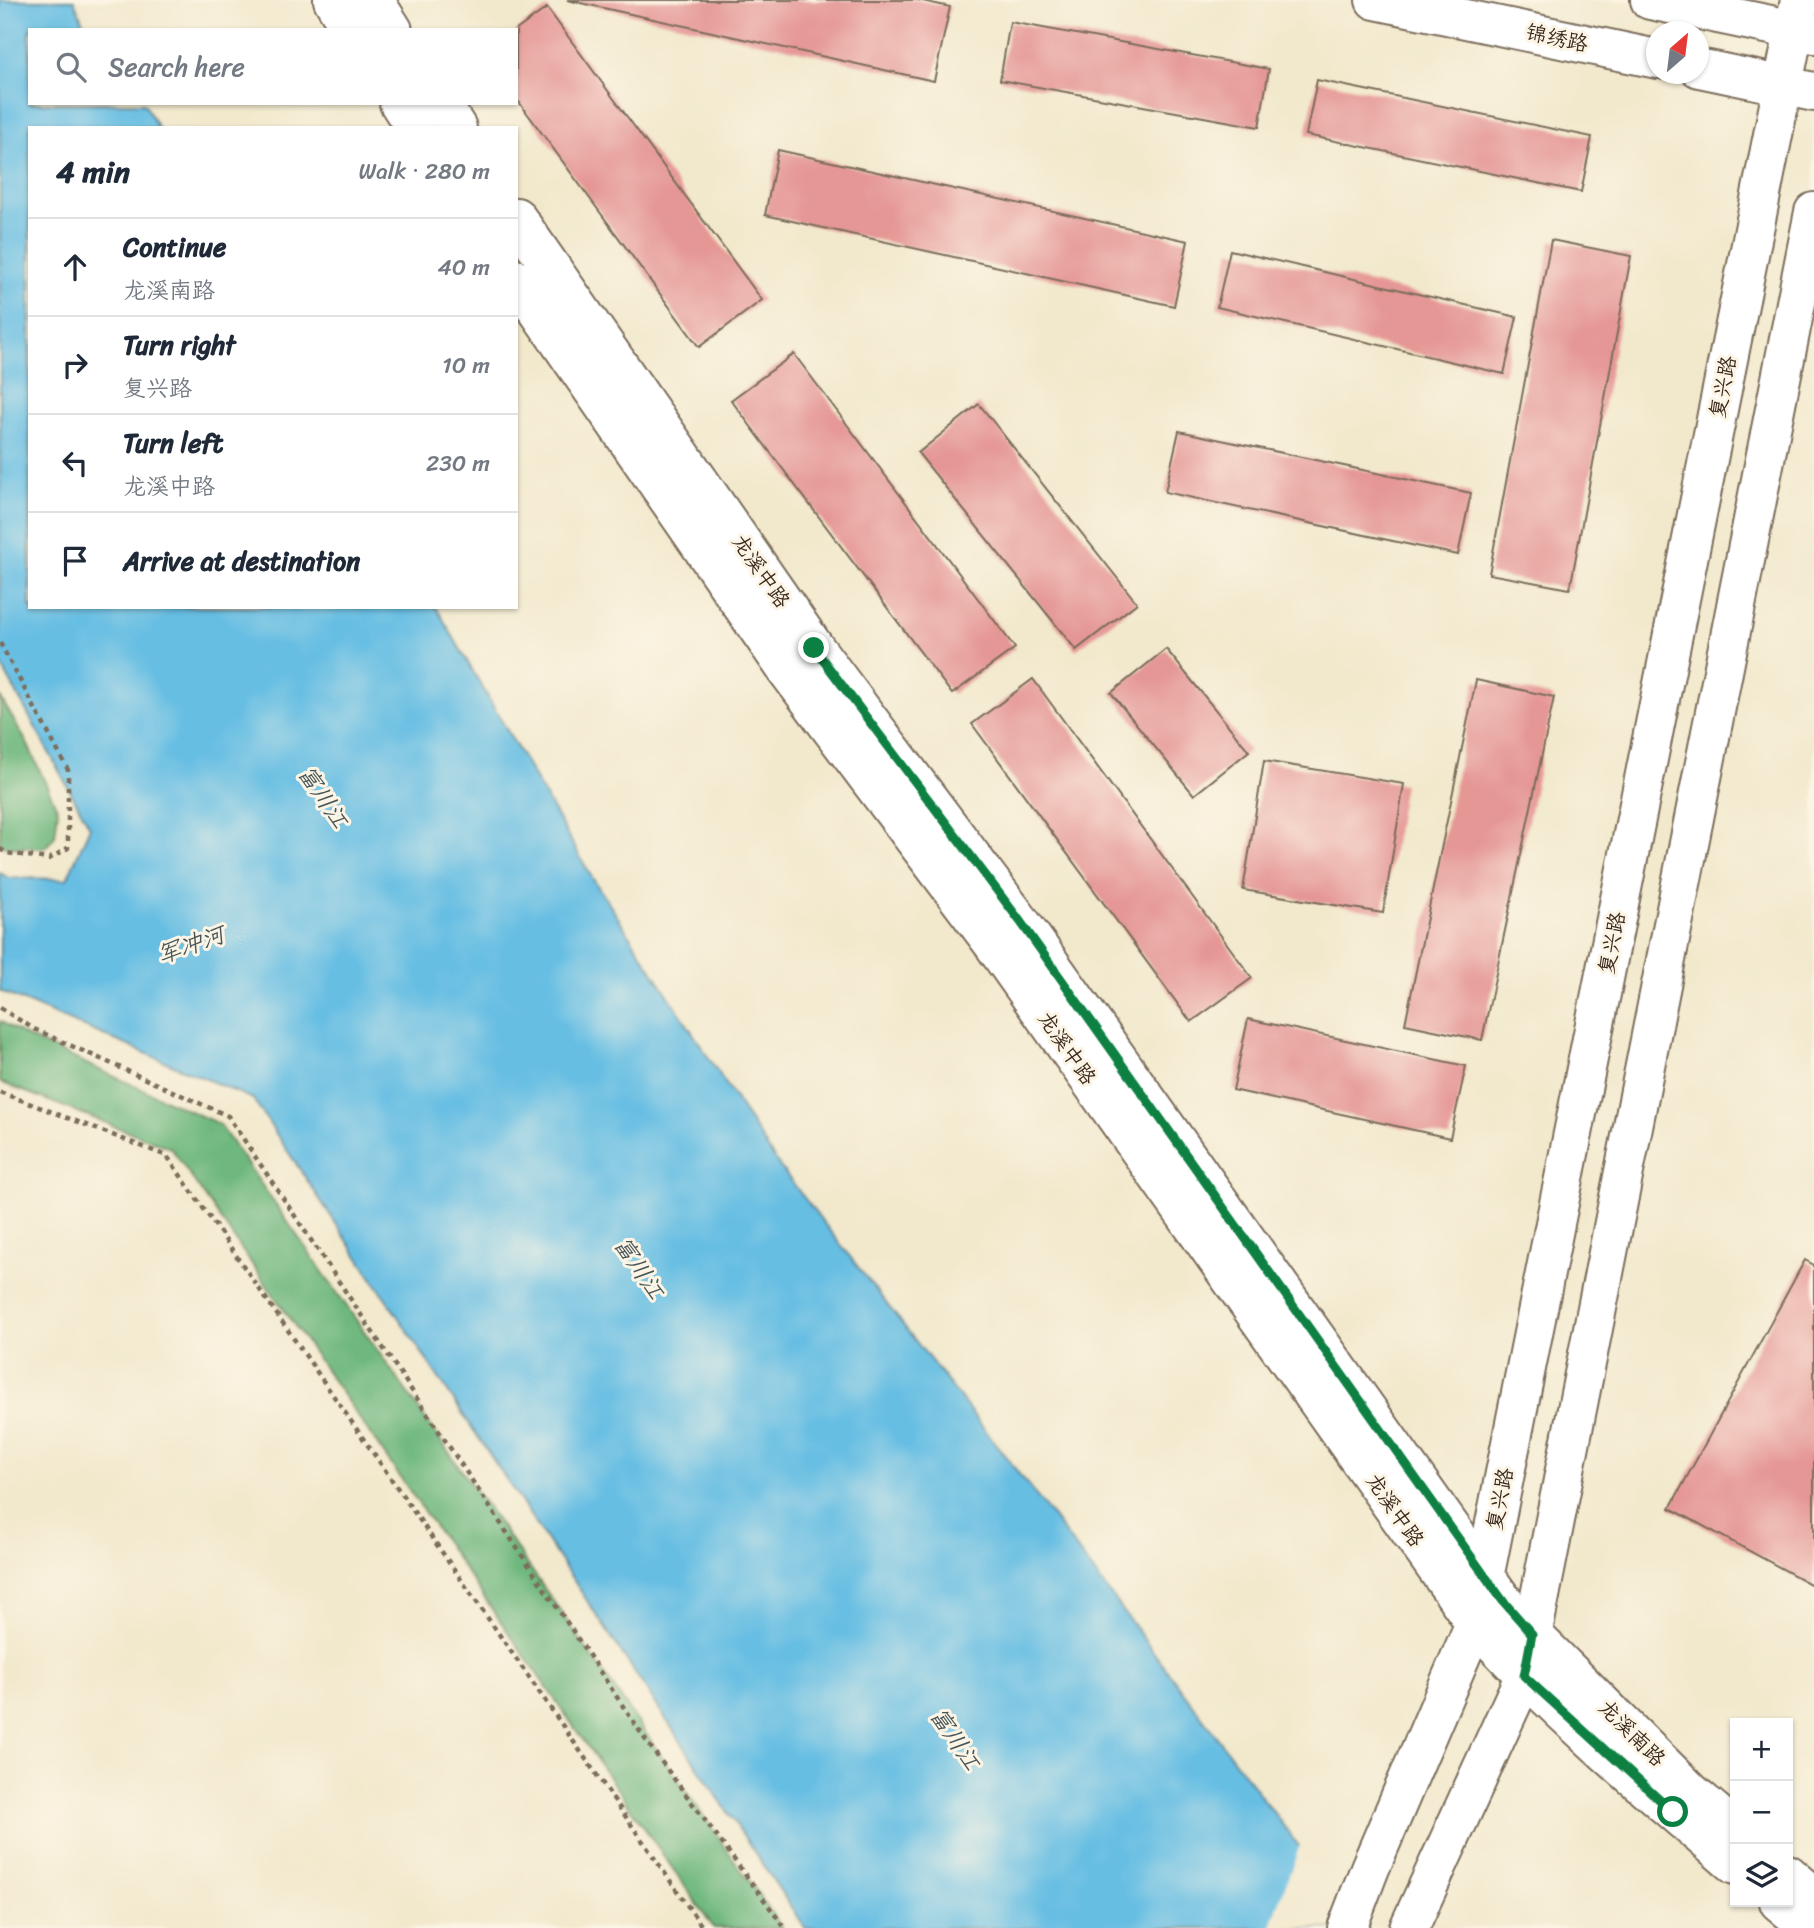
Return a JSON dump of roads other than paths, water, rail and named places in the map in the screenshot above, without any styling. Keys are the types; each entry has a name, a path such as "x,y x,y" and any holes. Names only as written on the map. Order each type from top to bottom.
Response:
{"main road":[{"path":"333,0 350,28"},
{"path":"374,0 392,28"},
{"name":"锦绣路","path":"1375,0 1646,57"},
{"path":"1650,0 1803,21"},
{"name":"复兴路","path":"1347,1928 1475,1623 1799,89 1803,21"},
{"path":"1709,70 1799,89"},
{"path":"400,105 414,126"},
{"path":"442,105 456,126"},
{"path":"1414,1917 1524,1676 1814,212"},
{"name":"龙溪中路","path":"518,220 814,648 1020,921 1485,1576 1532,1634"},
{"name":"龙溪中路","path":"518,282 786,669 992,942 1475,1623 1524,1676"},
{"name":"龙溪南路","path":"1532,1634 1691,1792 1730,1825"},
{"name":"龙溪南路","path":"1524,1676 1730,1861"},
{"path":"1793,1878 1814,1896"},
{"path":"1785,1907 1810,1928"}],"water":[{"path":"0,0 74,0 85,28 28,28 28,105 145,105 157,126 28,126 28,609 437,609 591,876 777,1163 1048,1511 1294,1840 1367,1928 805,1928 253,1099 0,991 0,873 9,878 67,879 90,827 0,663"}],"water label":[{"name":"富川江","path":"323,797"},
{"name":"军冲河","path":"191,945"},
{"name":"富川江","path":"639,1268"},
{"name":"富川江","path":"955,1739"}]}
